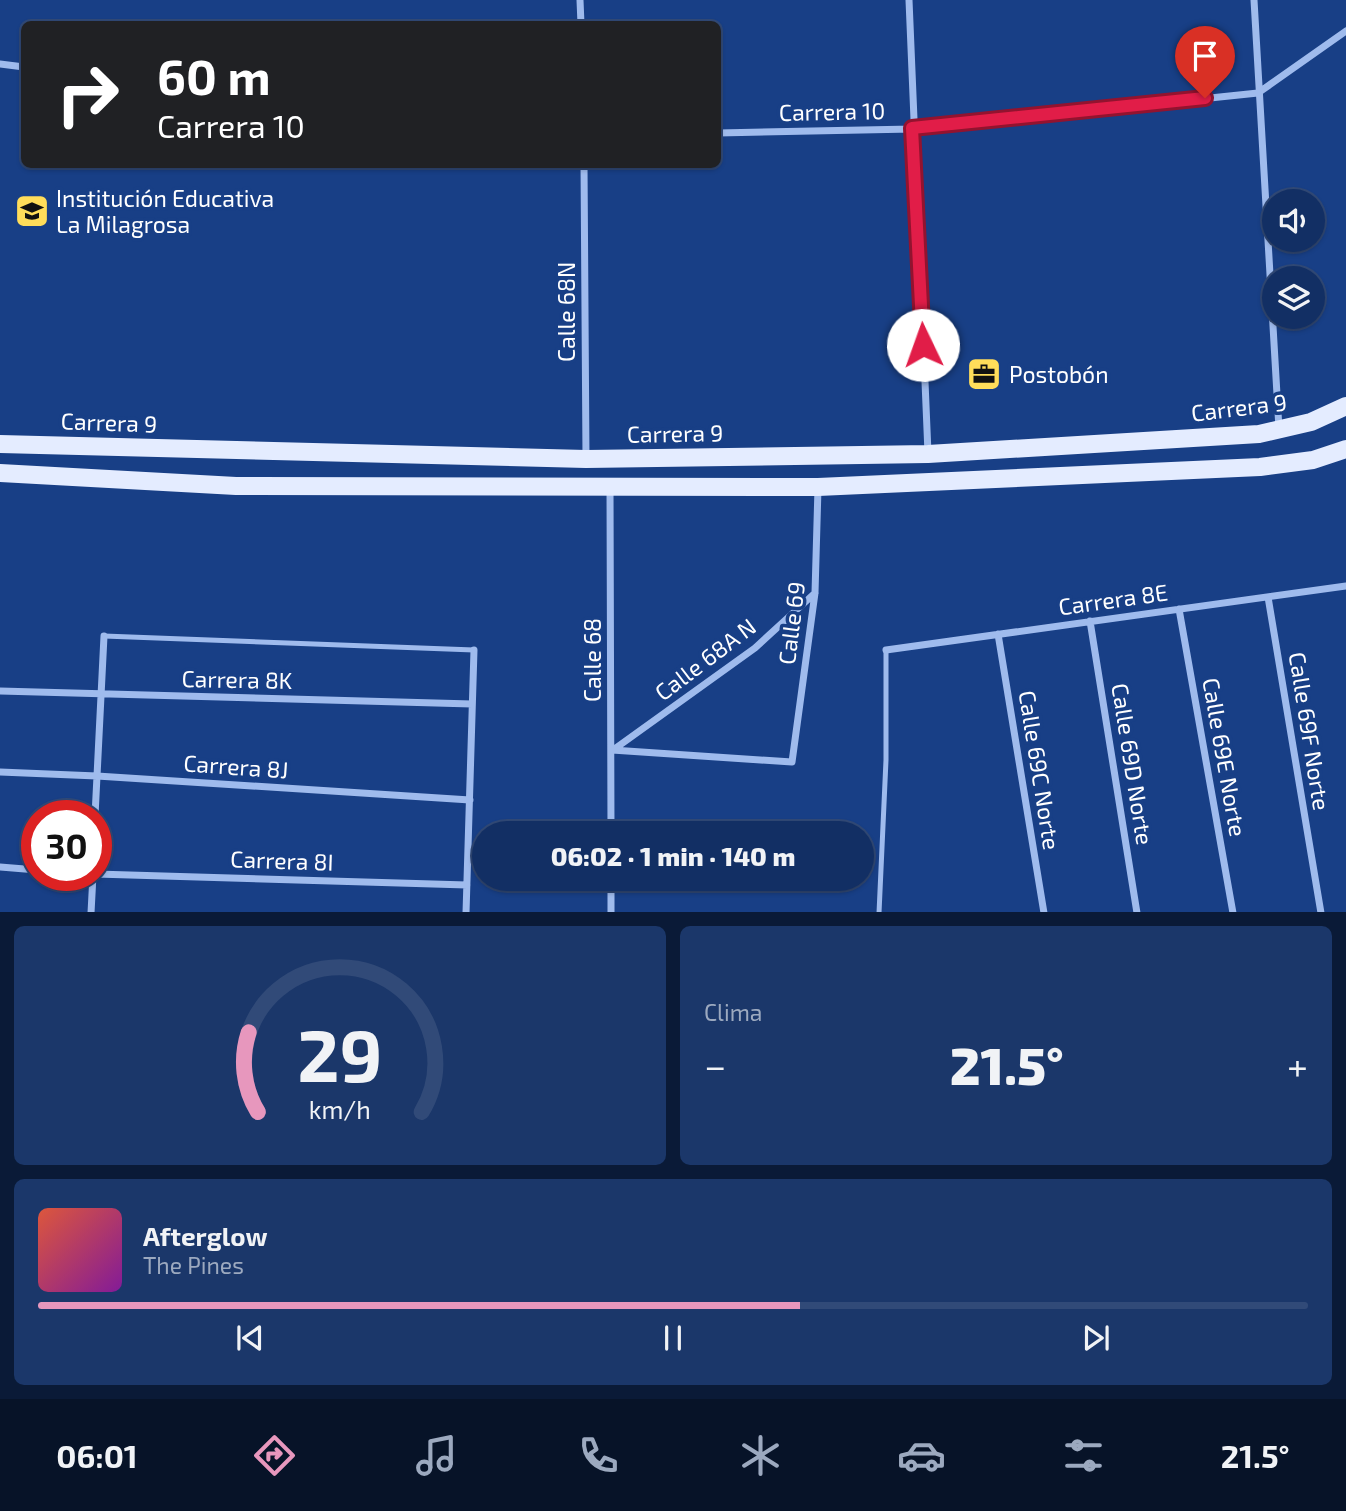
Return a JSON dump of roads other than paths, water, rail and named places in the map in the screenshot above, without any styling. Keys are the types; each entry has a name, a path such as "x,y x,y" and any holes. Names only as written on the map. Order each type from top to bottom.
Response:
{"main road":[{"name":"Carrera 9","path":"0,443 586,459 928,454 1279,430 1311,422 1346,406"},
{"path":"0,473 236,486 818,487 1260,467 1313,460 1346,449"}],"street":[{"path":"580,0 581,21"},
{"path":"909,0 912,128 928,454"},
{"path":"1254,0 1279,430"},
{"name":"Carrera 10","path":"721,133 912,128 1258,93 1346,31"},
{"path":"0,64 21,67"},
{"name":"Calle 68N","path":"584,168 586,459"},
{"name":"Calle 68","path":"610,486 611,821"},
{"name":"Calle 69","path":"612,750 792,762 815,593 818,487"},
{"name":"Carrera 8E","path":"886,650 1346,586"},
{"name":"Calle 68A N","path":"612,750 755,648 815,593"},
{"name":"Calle 69F Norte","path":"1268,597 1321,912"},
{"name":"Calle 69E Norte","path":"1179,609 1233,912"},
{"name":"Calle 69D Norte","path":"1090,621 1137,912"},
{"name":"Calle 69C Norte","path":"998,634 1044,912"},
{"path":"96,800 104,636"},
{"path":"466,912 474,650"},
{"name":"Carrera 8K","path":"0,691 472,704"},
{"name":"Carrera 8J","path":"0,772 470,800"},
{"path":"0,867 21,869"},
{"name":"Carrera 8I","path":"112,875 467,885"},
{"path":"91,912 93,891"},
{"path":"611,891 611,912"}],"lane":[{"path":"104,636 474,650"},
{"path":"879,912 886,760 886,650"}],"place":[{"name":"Institución Educativa La Milagrosa","path":"32,211"},
{"name":"Postobón","path":"984,374"}]}
